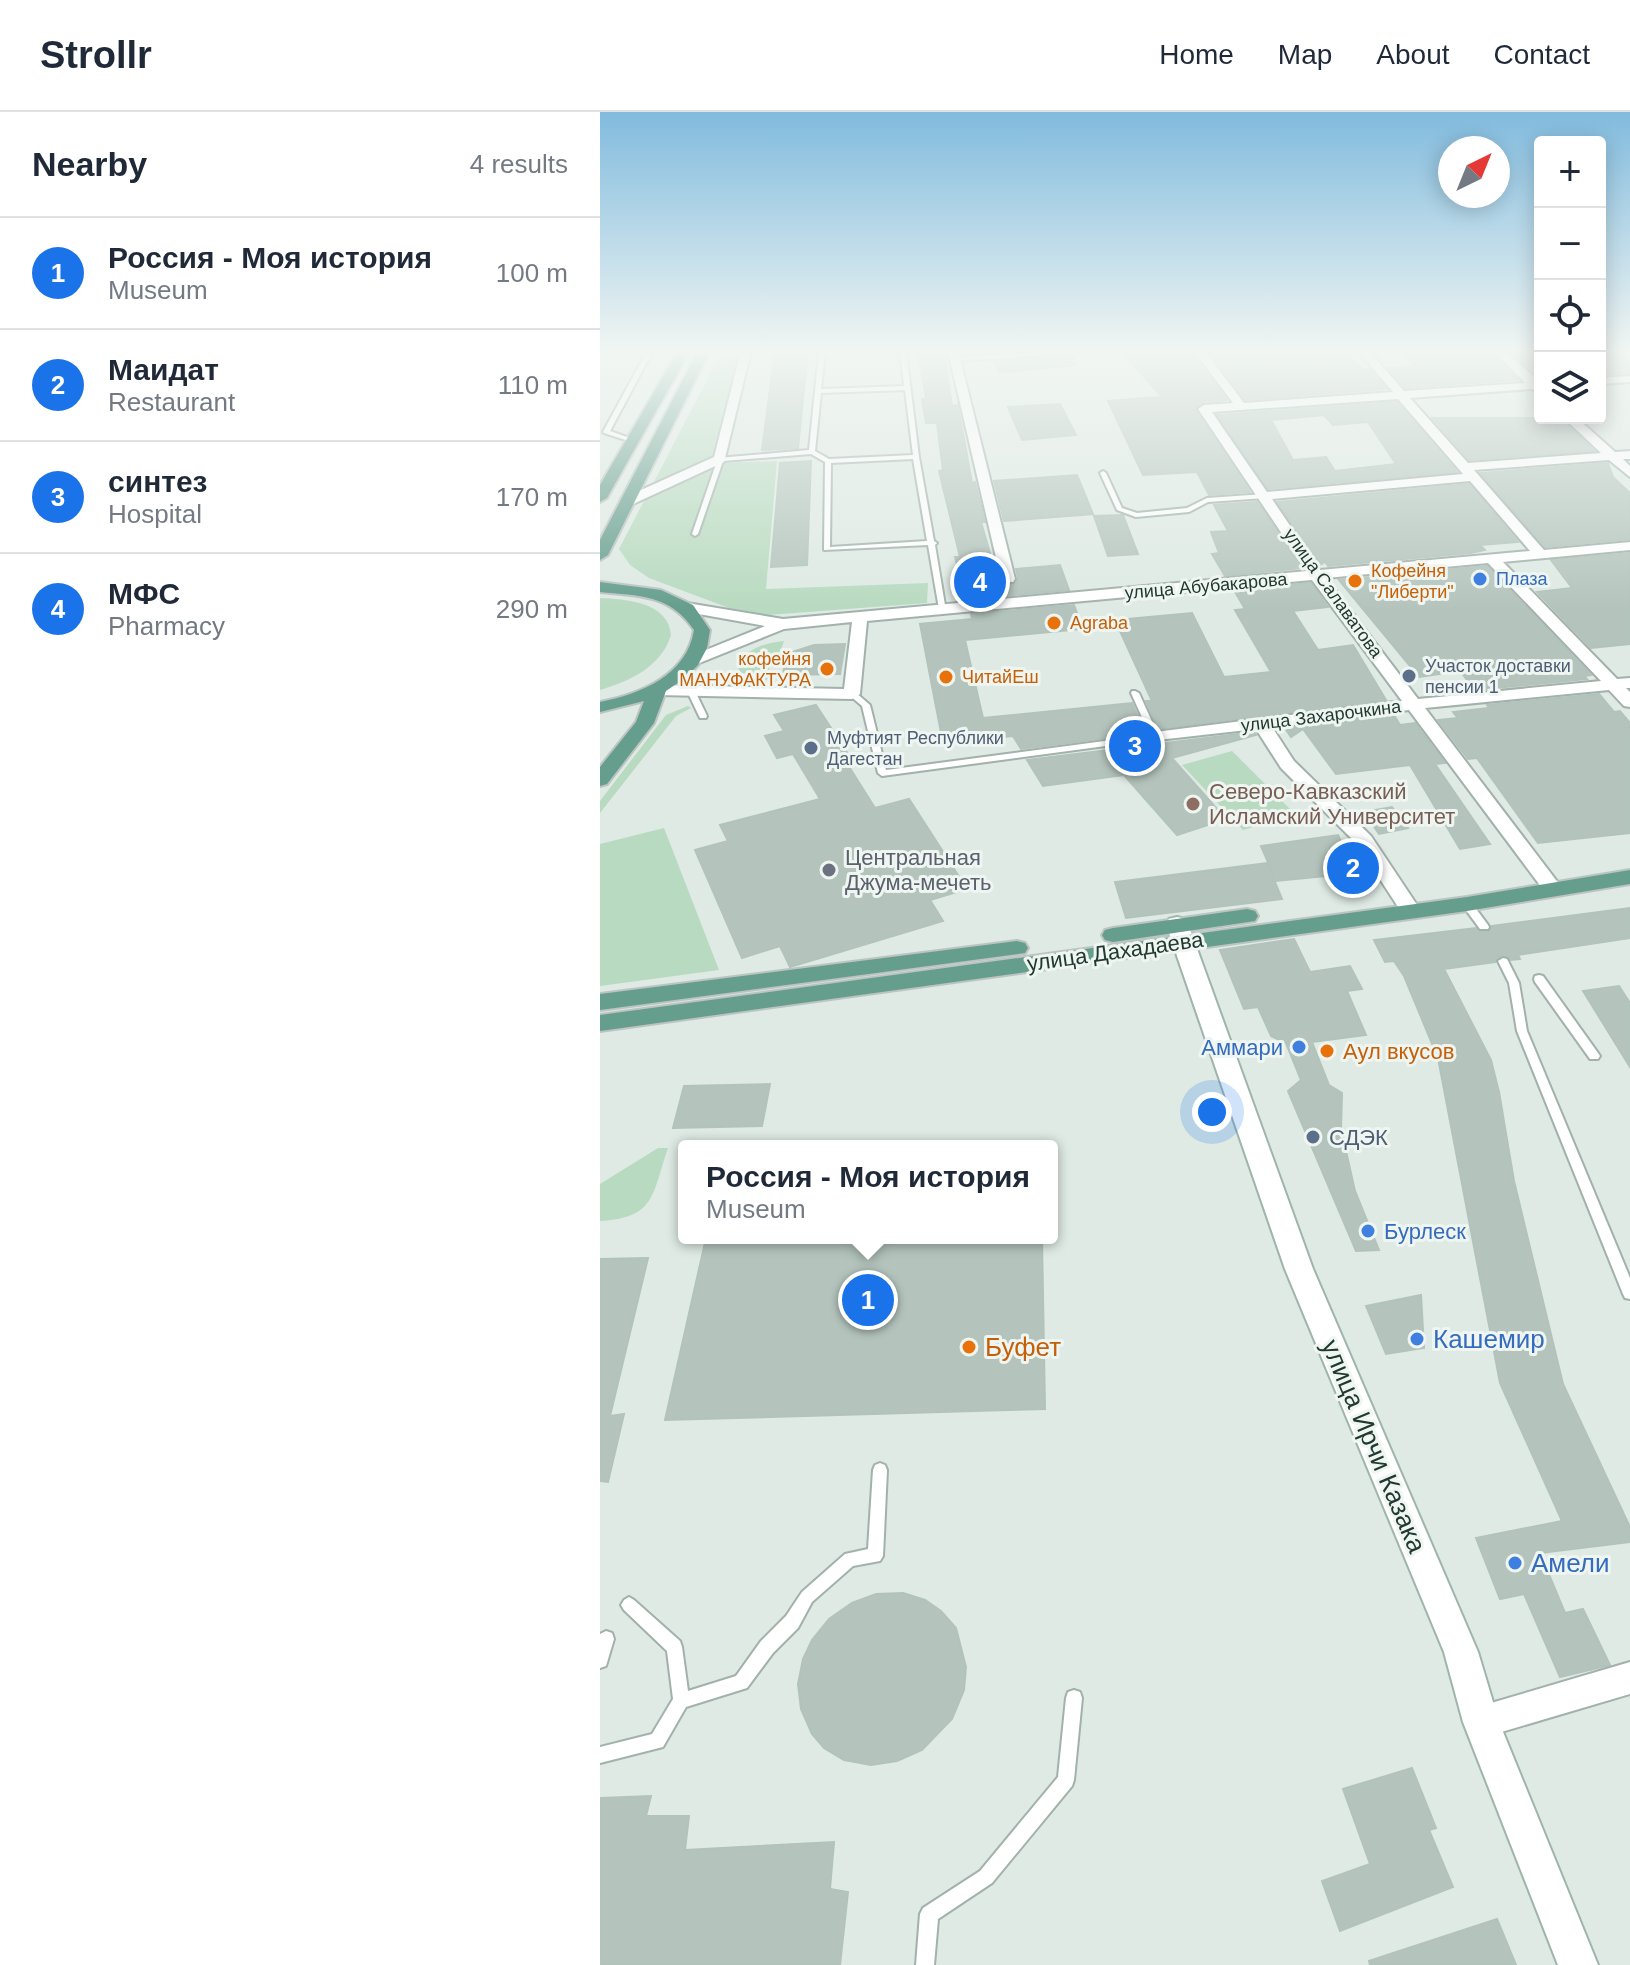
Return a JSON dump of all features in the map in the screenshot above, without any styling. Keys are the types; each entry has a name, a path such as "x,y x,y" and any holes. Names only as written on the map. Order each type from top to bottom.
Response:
{"main road":[{"path":"600,498 637,437"},
{"path":"655,593 609,562 626,502 659,437"},
{"name":"улица Абубакарова","path":"600,587 655,593 687,608"},
{"path":"687,608 702,630 698,651 692,661"},
{"name":"улица Абубакарова","path":"607,706 657,690 692,661"},
{"path":"600,780 645,723 657,690"},
{"path":"600,761 622,734 607,706"},
{"name":"улица Дахадаева","path":"1407,904 1467,904 1630,864"},
{"name":"улица Дахадаева","path":"600,1023 1180,932 1407,904 1547,882 1630,877"},
{"name":"улица Дахадаева","path":"600,1002 1142,931 1180,932"},
{"name":"улица Ирчи Казака","path":"1180,932 1299,1269 1461,1652 1481,1722 1578,1965"}],"street":[{"path":"626,502 720,459 725,437"},
{"path":"974,437 1008,579"},
{"name":"улица Салаватова","path":"1224,437 1317,576 1547,882"},
{"path":"1439,437 1539,553"},
{"path":"1591,437 1630,473"},
{"path":"1265,496 1630,455"},
{"name":"улица Абубакарова","path":"687,608 783,624 1630,546"},
{"path":"1491,558 1630,702"},
{"path":"657,690 852,694 860,618"},
{"name":"улица Абубакарова","path":"692,661 783,624"},
{"path":"692,661 753,690"},
{"name":"улица Захарочкина","path":"1155,737 1415,704 1630,683"},
{"path":"1261,723 1287,764 1364,840 1407,904"},
{"path":"1481,1722 1630,1678"}],"lane":[{"path":"624,437 635,441"},
{"path":"812,452 813,437"},
{"path":"914,437 943,609"},
{"path":"695,534 720,459 812,452 828,461 916,457"},
{"path":"828,461 826,549 933,543"},
{"path":"1103,473 1119,509 1136,515 1189,510 1207,500 1265,496"},
{"path":"691,691 703,716"},
{"path":"852,694 866,705 882,773 1155,737 1135,693"},
{"path":"1467,904 1484,927"},
{"path":"1503,961 1514,983 1522,1031 1630,1294"},
{"path":"1539,979 1594,1056"},
{"path":"681,1701 741,1682 767,1647 792,1622 807,1597 828,1577 850,1559 875,1556 880,1470"},
{"path":"600,1755 657,1741 681,1701 674,1647 629,1605"},
{"path":"600,1660 606,1639"},
{"path":"925,1965 929,1914 986,1877 1066,1780 1074,1698"}],"green space":[{"path":"677,437 717,437 710,463 777,461 766,589 928,583 927,603 768,615 729,608 649,578 630,565 619,549"},
{"path":"600,598 633,601 654,609 668,624 671,635 660,656 643,671 600,690"},
{"path":"784,641 781,650 768,662 771,681 739,672 738,662 748,653 764,645"},
{"path":"688,706 691,708 676,716 600,813 600,801 666,715"},
{"path":"1232,751 1295,814 1243,830 1182,765"},
{"path":"664,828 719,970 600,986 600,844"},
{"path":"658,1148 668,1148 649,1201 632,1215 600,1221 600,1184"}],"building":[{"path":"764,437 799,437 798,448 762,450"},
{"path":"939,437 964,437 972,483 975,482 985,522 981,522 998,581 1003,585 1013,585 1018,578 1016,569 1060,565 1069,590 967,599 955,557 960,557 939,471 943,470"},
{"path":"1125,437 1214,437 1250,492 1209,495 1197,472 1143,475"},
{"path":"1232,437 1281,437 1293,460 1326,457 1335,471 1396,464 1378,437 1427,437 1457,472 1268,489"},
{"path":"1449,437 1580,437 1594,451 1469,460"},
{"path":"811,461 807,565 771,567 780,463"},
{"path":"1608,463 1613,477 1630,493 1630,539 1545,547 1480,473"},
{"path":"1077,475 1093,514 1004,521 994,481"},
{"path":"1469,484 1518,542 1480,545 1485,550 1471,553 1328,566 1325,562 1320,565 1277,502"},
{"path":"1257,502 1302,568 1225,576 1212,554 1219,553 1211,532 1228,531 1214,505"},
{"path":"1123,515 1138,554 1108,556 1094,516"},
{"path":"1630,553 1630,644 1591,648 1537,592 1572,588 1551,560"},
{"path":"1487,566 1591,675 1584,676 1587,679 1475,690 1460,671 1419,677 1339,580"},
{"path":"1311,583 1328,607 1293,611 1318,650 1353,645 1386,700 1158,729 1146,701 1152,701 1115,620 1192,613 1224,677 1271,672 1235,610 1245,609 1234,590"},
{"path":"1074,605 1083,629 965,640 983,718 1132,703 1146,733 1021,749 1013,736 943,743 920,624 972,619 971,614"},
{"path":"845,644 840,674 783,675 785,661 792,652 814,645"},
{"path":"1599,694 1614,712 1620,711 1630,723 1630,833 1538,843 1477,758 1468,759 1438,720 1458,718 1453,712 1489,708 1487,705"},
{"name":"Центральная Джума-мечеть","path":"816,705 854,763 848,765 875,808 909,799 967,889 930,900 943,921 790,967 780,946 742,958 695,850 728,841 720,825 820,799 793,754 777,758 765,736 784,731 774,715"},
{"path":"1394,715 1400,725 1415,723 1445,763 1435,764 1490,844 1460,849 1410,765 1336,774 1303,729 1291,737 1285,728"},
{"path":"1254,732 1256,735 1172,758 1226,819 1177,835 1124,775 1043,786 1027,760"},
{"path":"1392,807 1408,828 1379,834 1364,812"},
{"path":"1338,835 1353,868 1346,874 1276,881 1261,846"},
{"path":"1267,863 1282,899 1126,918 1115,882"},
{"path":"1630,908 1630,938 1518,955 1520,959 1511,960 1501,955 1495,962 1444,969 1491,1060 1514,1181 1563,1384 1630,1527 1630,1542 1540,1553 1565,1613 1583,1609 1610,1665 1560,1677 1524,1594 1500,1599 1476,1538 1562,1521 1500,1383 1438,1058 1404,976 1394,961 1385,962 1374,940 1476,928 1480,932 1488,932 1492,926"},
{"path":"1294,939 1310,972 1350,966 1362,989 1347,991 1366,1035 1312,1042 1329,1085 1342,1093 1341,1129 1355,1191 1379,1250 1356,1251 1288,1091 1301,1080 1286,1043 1271,1036 1258,1007 1244,1009 1220,950"},
{"path":"1619,986 1630,1003 1630,1067 1583,991"},
{"path":"770,1084 762,1126 673,1128 684,1086"},
{"path":"705,1244 1042,1244 1045,1409 665,1420"},
{"path":"648,1258 610,1416 624,1414 608,1482 600,1481 600,1259"},
{"path":"1421,1295 1424,1348 1386,1354 1366,1306"},
{"path":"903,1593 925,1600 941,1611 956,1628 966,1667 964,1690 952,1719 922,1750 897,1761 871,1765 844,1760 824,1748 812,1734 801,1709 798,1684 803,1659 812,1640 829,1619 852,1603 876,1594"},
{"path":"1412,1768 1436,1828 1429,1830 1453,1887 1340,1931 1322,1881 1370,1864 1343,1789"},
{"path":"651,1796 646,1816 689,1816 685,1850 834,1842 830,1889 848,1892 840,1965 600,1965 600,1798"},
{"path":"1497,1919 1516,1965 1370,1965 1369,1961"}],"place":[{"name":"Плаза","path":"1480,579"},
{"name":"Кофейня \"Либерти\"","path":"1355,581"},
{"name":"МФС","path":"980,582"},
{"name":"Agraba","path":"1054,623"},
{"name":"кофейня МАНУФАКТУРА","path":"827,669"},
{"name":"Участок доставки пенсии 1","path":"1409,676"},
{"name":"ЧитайЕш","path":"946,677"},
{"name":"синтез","path":"1135,746"},
{"name":"Муфтият Республики Дагестан","path":"811,748"},
{"name":"Северо-Кавказский Исламский Университет","path":"1193,804"},
{"name":"Маидат","path":"1353,868"},
{"name":"Центральная Джума-мечеть","path":"829,870"},
{"name":"Аммари","path":"1299,1047"},
{"name":"Аул вкусов","path":"1327,1051"},
{"name":"СДЭК","path":"1313,1137"},
{"name":"Бурлеск","path":"1368,1231"},
{"name":"Россия - Моя история","path":"868,1300"},
{"name":"Кашемир","path":"1417,1339"},
{"name":"Буфет","path":"969,1347"},
{"name":"Амели","path":"1515,1563"}]}
